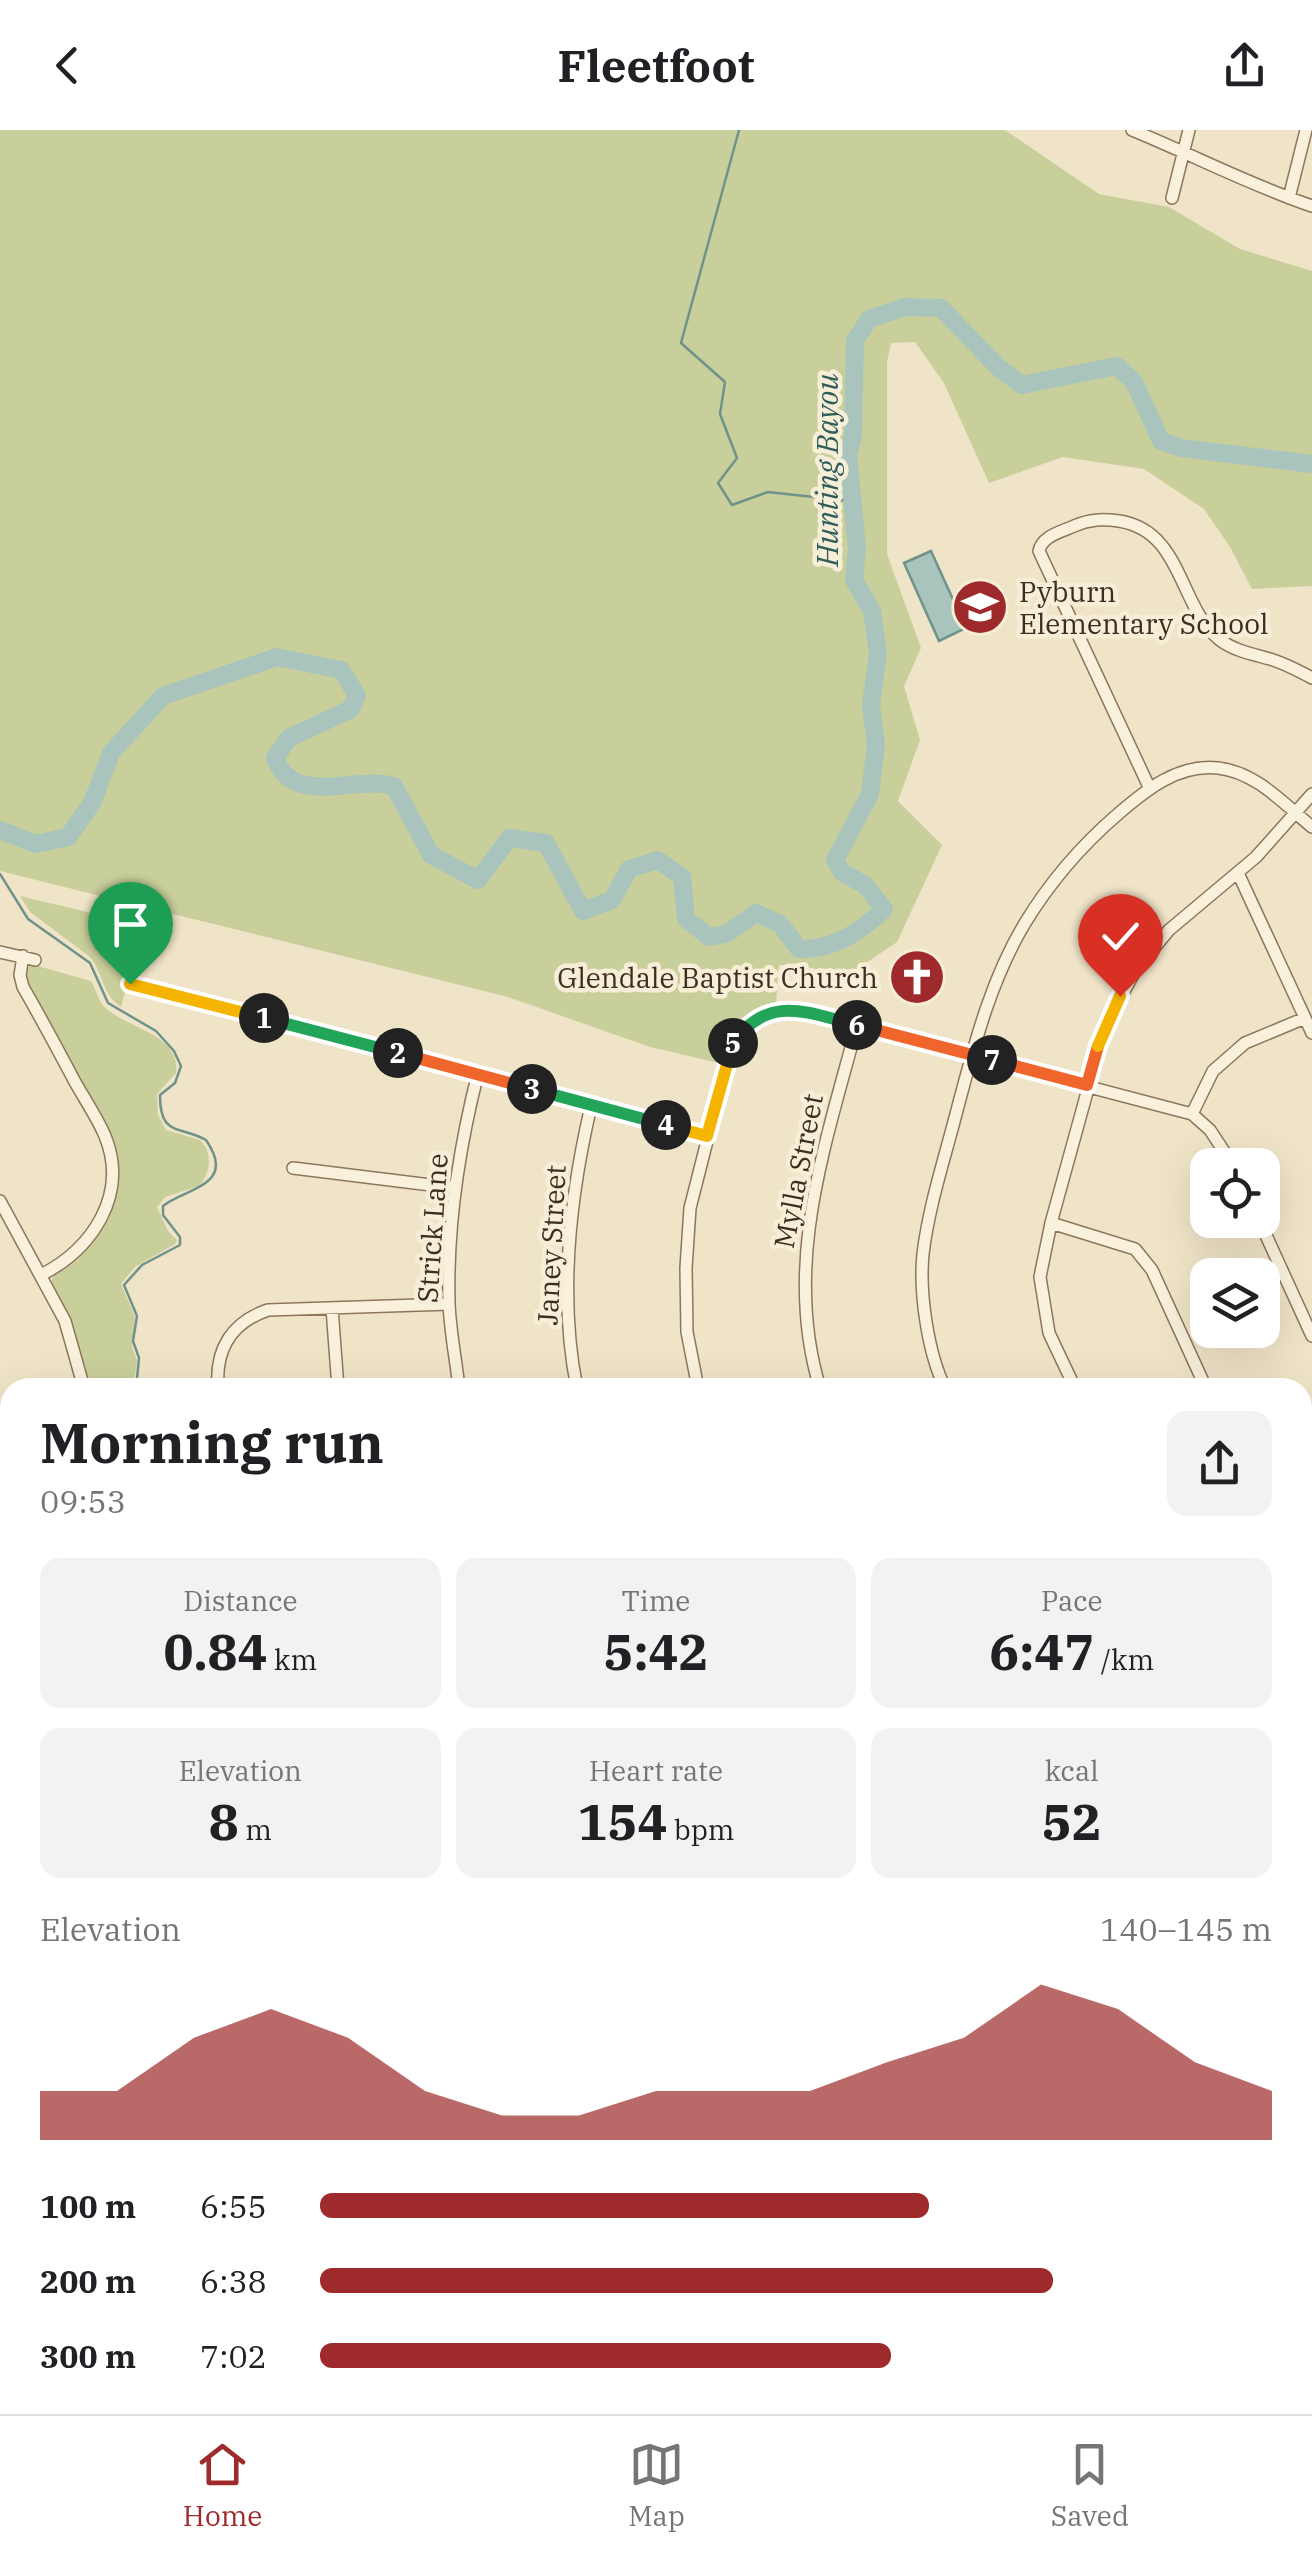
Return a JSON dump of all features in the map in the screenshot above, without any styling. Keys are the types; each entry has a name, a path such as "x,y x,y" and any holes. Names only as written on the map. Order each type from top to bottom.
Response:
{"street":[{"path":"1132,130 1253,186 1312,206"},
{"path":"1172,198 1189,130"},
{"path":"1289,198 1306,130"},
{"path":"1150,790 1065,609 1039,551 1040,545 1083,522 1098,519 1142,529 1170,554 1198,615 1218,638 1231,647 1312,678"},
{"path":"942,1378 923,1300 923,1257 930,1212 997,978 1043,896 1096,834 1176,773 1196,768 1232,770 1264,787 1312,827"},
{"path":"1070,1378 1050,1333 1040,1278 1050,1223 1105,1027 1135,971 1169,930 1238,873 1312,794"},
{"path":"1238,873 1312,1033"},
{"path":"0,952 29,958 20,975 24,987 104,1136 111,1167 110,1195 94,1233 65,1263 41,1275"},
{"path":"130,984 707,1136"},
{"path":"696,1378 687,1332 690,1208 730,1047 747,1024 772,1012 792,1009 1192,1114 1210,1130 1221,1148"},
{"path":"1192,1114 1213,1070 1246,1044 1305,1018"},
{"name":"Mylla Street","path":"818,1378 804,1296 808,1221 857,1025"},
{"name":"Strick Lane","path":"458,1378 449,1304 455,1188 478,1074"},
{"name":"Janey Street","path":"576,1378 569,1314 570,1240 574,1180 592,1106"},
{"path":"293,1168 455,1188"},
{"path":"0,1200 65,1322 81,1378"},
{"path":"1050,1223 1135,1249 1152,1270 1201,1378"},
{"path":"1267,1238 1312,1336"},
{"path":"219,1378 221,1351 239,1324 268,1310 449,1304"},
{"path":"332,1308 337,1378"}],"green space":[{"path":"0,130 1005,130 1099,194 1169,207 1240,249 1312,271 1312,586 1252,589 1204,509 1144,469 1063,457 989,483 944,383 915,342 891,343 887,362 887,554 921,648 904,686 920,740 898,801 942,845 897,942 847,976 798,965 779,965 776,1004 739,1024 719,1063 650,1047 508,997 0,871"},
{"path":"20,896 142,925 121,1007 110,996 90,957 30,912"},
{"path":"31,964 91,981 102,1004 111,1012 169,1048 176,1073 157,1094 158,1115 166,1130 200,1140 209,1156 206,1175 199,1186 165,1197 157,1207 168,1231 177,1240 175,1244 135,1267 121,1284 135,1317 134,1378 87,1378 74,1330 51,1281 94,1241 114,1197 102,1119 28,985 26,971"}],"water":[{"path":"931,551 966,628 939,641 904,563"}],"waterway":[{"path":"739,130 681,343 725,382 720,414 737,458 718,483 732,505 768,492 850,501"},
{"name":"Hunting Bayou","path":"0,830 36,844 68,837 92,803 111,753 163,696 277,657 341,670 357,695 351,709 289,738 275,758 284,773 310,786 394,786 431,855 478,880 509,838 546,843 583,911 612,900 629,869 658,860 682,877 686,919 709,937 726,934 756,913 780,924 799,949 835,943 884,909 865,885 843,873 835,860 870,794 876,745 871,705 878,653 872,611 854,580 857,548 848,455 853,436 855,341 869,319 905,307 941,308 999,368 1022,385 1117,366 1134,382 1161,441 1181,448 1312,464"},
{"path":"0,874 28,919 90,963 108,1003 156,1031 174,1051 181,1066 175,1083 160,1095 163,1118 173,1128 206,1140 214,1155 216,1167 205,1184 163,1206 163,1215 180,1237 180,1245 142,1265 124,1285 137,1316 133,1341 139,1358 137,1378"}],"place":[{"name":"Pyburn Elementary School","path":"980,607"},
{"name":"Glendale Baptist Church","path":"917,977"}],"route":[{"path":"130,984 707,1136 730,1047 747,1024 772,1012 792,1009 1087,1085 1105,1027 1120,996"}]}
